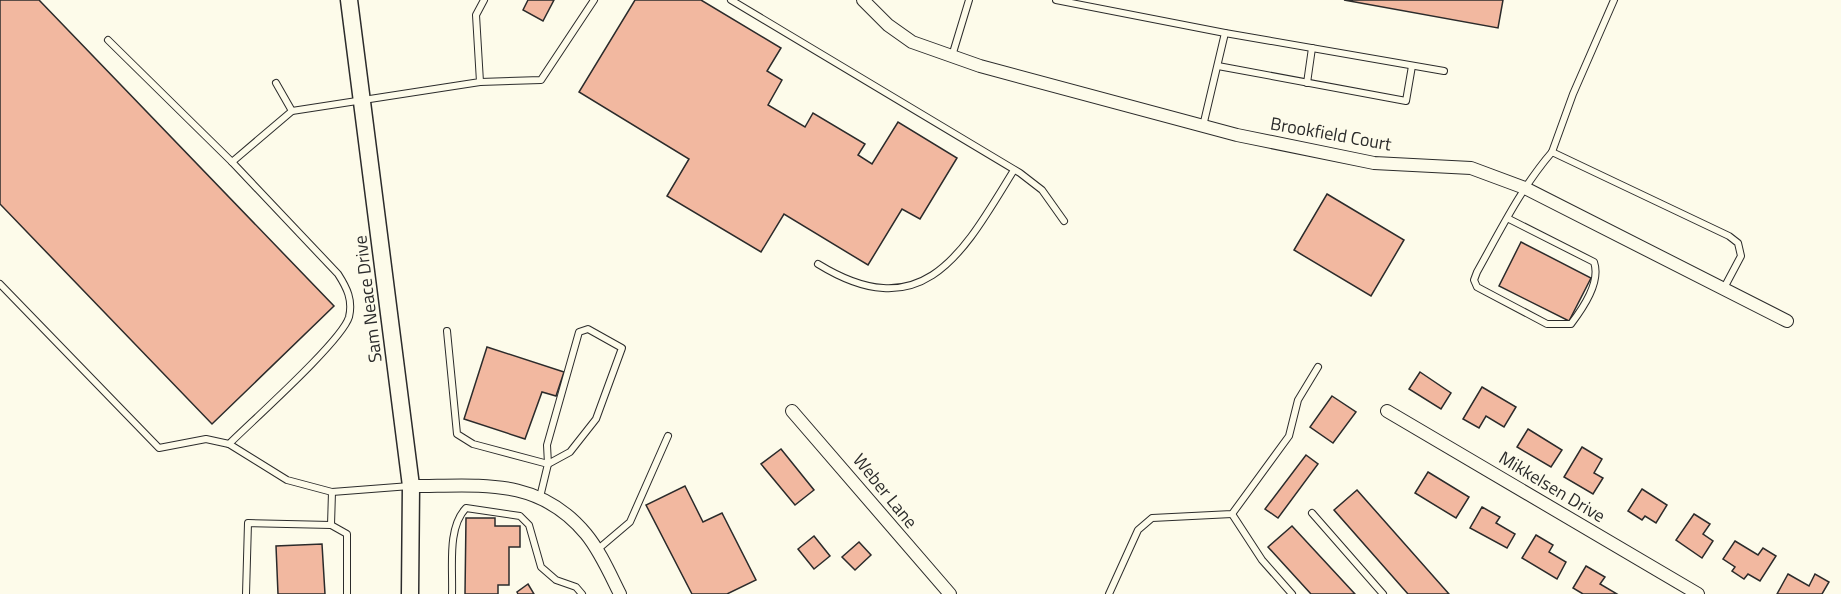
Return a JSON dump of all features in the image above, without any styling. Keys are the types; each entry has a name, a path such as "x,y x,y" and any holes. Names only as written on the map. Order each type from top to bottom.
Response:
{"street":[{"name":"Sam Neace Drive","path":"350,0 411,486 410,594"},
{"name":"Brookfield Court","path":"862,0 888,25 912,42 952,56 1203,126 1374,163 1471,168 1525,188 1787,321"},
{"name":"Weber Lane","path":"792,411 950,594"},
{"name":"Mikkelsen Drive","path":"1387,411 1698,594"},
{"path":"411,486 498,486 521,490 540,497 573,520 597,551 620,594"}],"lane":[{"path":"232,162 292,111 362,98 480,82 541,80 594,0"},
{"path":"731,0 1014,170 1042,190 1064,221"},
{"path":"952,56 969,0"},
{"path":"1056,0 1225,33 1444,71"},
{"path":"1507,218 1594,262 1597,278 1571,324 1547,324 1477,287 1474,280 1477,272 1507,218 1525,188 1552,152 1573,94 1614,0"},
{"path":"480,82 476,15 483,1"},
{"path":"1203,126 1225,33"},
{"path":"108,40 232,162 338,274 347,288 351,303 343,332 229,444"},
{"path":"1307,82 1312,48"},
{"path":"1218,66 1406,100 1412,66"},
{"path":"276,83 292,111"},
{"path":"1552,152 1730,236 1738,243 1741,256 1724,289"},
{"path":"818,264 847,279 887,287 911,284 930,278 951,263 969,242 1014,170"},
{"path":"0,284 159,448 206,439 229,444 287,480 332,492 411,486"},
{"path":"447,331 457,434 473,444 548,464 570,452 596,419 622,348 588,329 579,332 547,445 548,464 540,497"},
{"path":"1232,514 1289,436 1298,400 1318,367"},
{"path":"597,551 630,522 668,436"},
{"path":"331,525 332,492"},
{"path":"452,594 454,531 458,517 466,508 520,516 529,525 541,567 556,580 576,587 582,594"},
{"path":"1312,513 1383,594"},
{"path":"1109,594 1138,530 1152,518 1232,514"},
{"path":"1232,514 1262,560 1292,594"},
{"path":"246,594 248,523 331,525 347,534 347,594"}],"building":[{"path":"0,0 39,0 334,306 212,424 0,204"},
{"path":"528,0 554,0 543,21 523,10"},
{"path":"635,0 701,0 781,48 767,71 782,80 768,105 805,127 813,113 865,144 858,155 872,164 898,122 957,158 920,219 902,209 868,265 784,214 761,252 667,196 689,159 579,92"},
{"path":"1344,0 1503,0 1498,28"},
{"path":"1327,194 1404,240 1371,296 1294,250"},
{"path":"1521,242 1591,278 1569,321 1499,286"},
{"path":"487,347 564,372 556,396 542,392 525,439 464,419"},
{"path":"1420,372 1451,393 1441,409 1409,389"},
{"path":"1482,387 1516,407 1504,427 1486,416 1479,428 1463,419"},
{"path":"1332,396 1356,412 1333,443 1310,427"},
{"path":"1528,429 1562,450 1551,467 1517,447"},
{"path":"1582,447 1602,459 1594,473 1603,478 1593,494 1564,477"},
{"path":"781,449 814,490 795,505 761,464"},
{"path":"1306,455 1318,464 1278,518 1265,509"},
{"path":"1428,472 1469,497 1456,518 1415,493"},
{"path":"685,486 703,522 722,513 756,580 727,594 692,594 646,505"},
{"path":"1642,489 1667,505 1656,523 1645,516 1642,520 1628,511"},
{"path":"1357,490 1449,594 1408,594 1334,510"},
{"path":"1482,507 1500,517 1496,523 1515,534 1507,548 1470,528"},
{"path":"1694,514 1710,524 1703,534 1713,541 1702,558 1676,540"},
{"path":"466,518 495,518 495,526 520,526 520,547 509,547 509,585 498,585 498,594 465,594"},
{"path":"1292,526 1355,594 1311,594 1268,547"},
{"path":"1536,535 1553,545 1549,552 1566,562 1557,579 1522,558"},
{"path":"814,536 830,556 814,569 798,549"},
{"path":"1735,541 1758,555 1763,548 1776,556 1760,581 1748,574 1744,579 1732,571 1735,567 1723,559"},
{"path":"859,542 871,555 855,570 842,557"},
{"path":"322,544 325,594 278,594 276,546"},
{"path":"1586,566 1605,577 1600,584 1617,594 1583,594 1573,588"},
{"path":"1788,574 1809,586 1815,574 1829,582 1822,594 1777,594"},
{"path":"528,584 534,594 518,594 517,592"}]}
